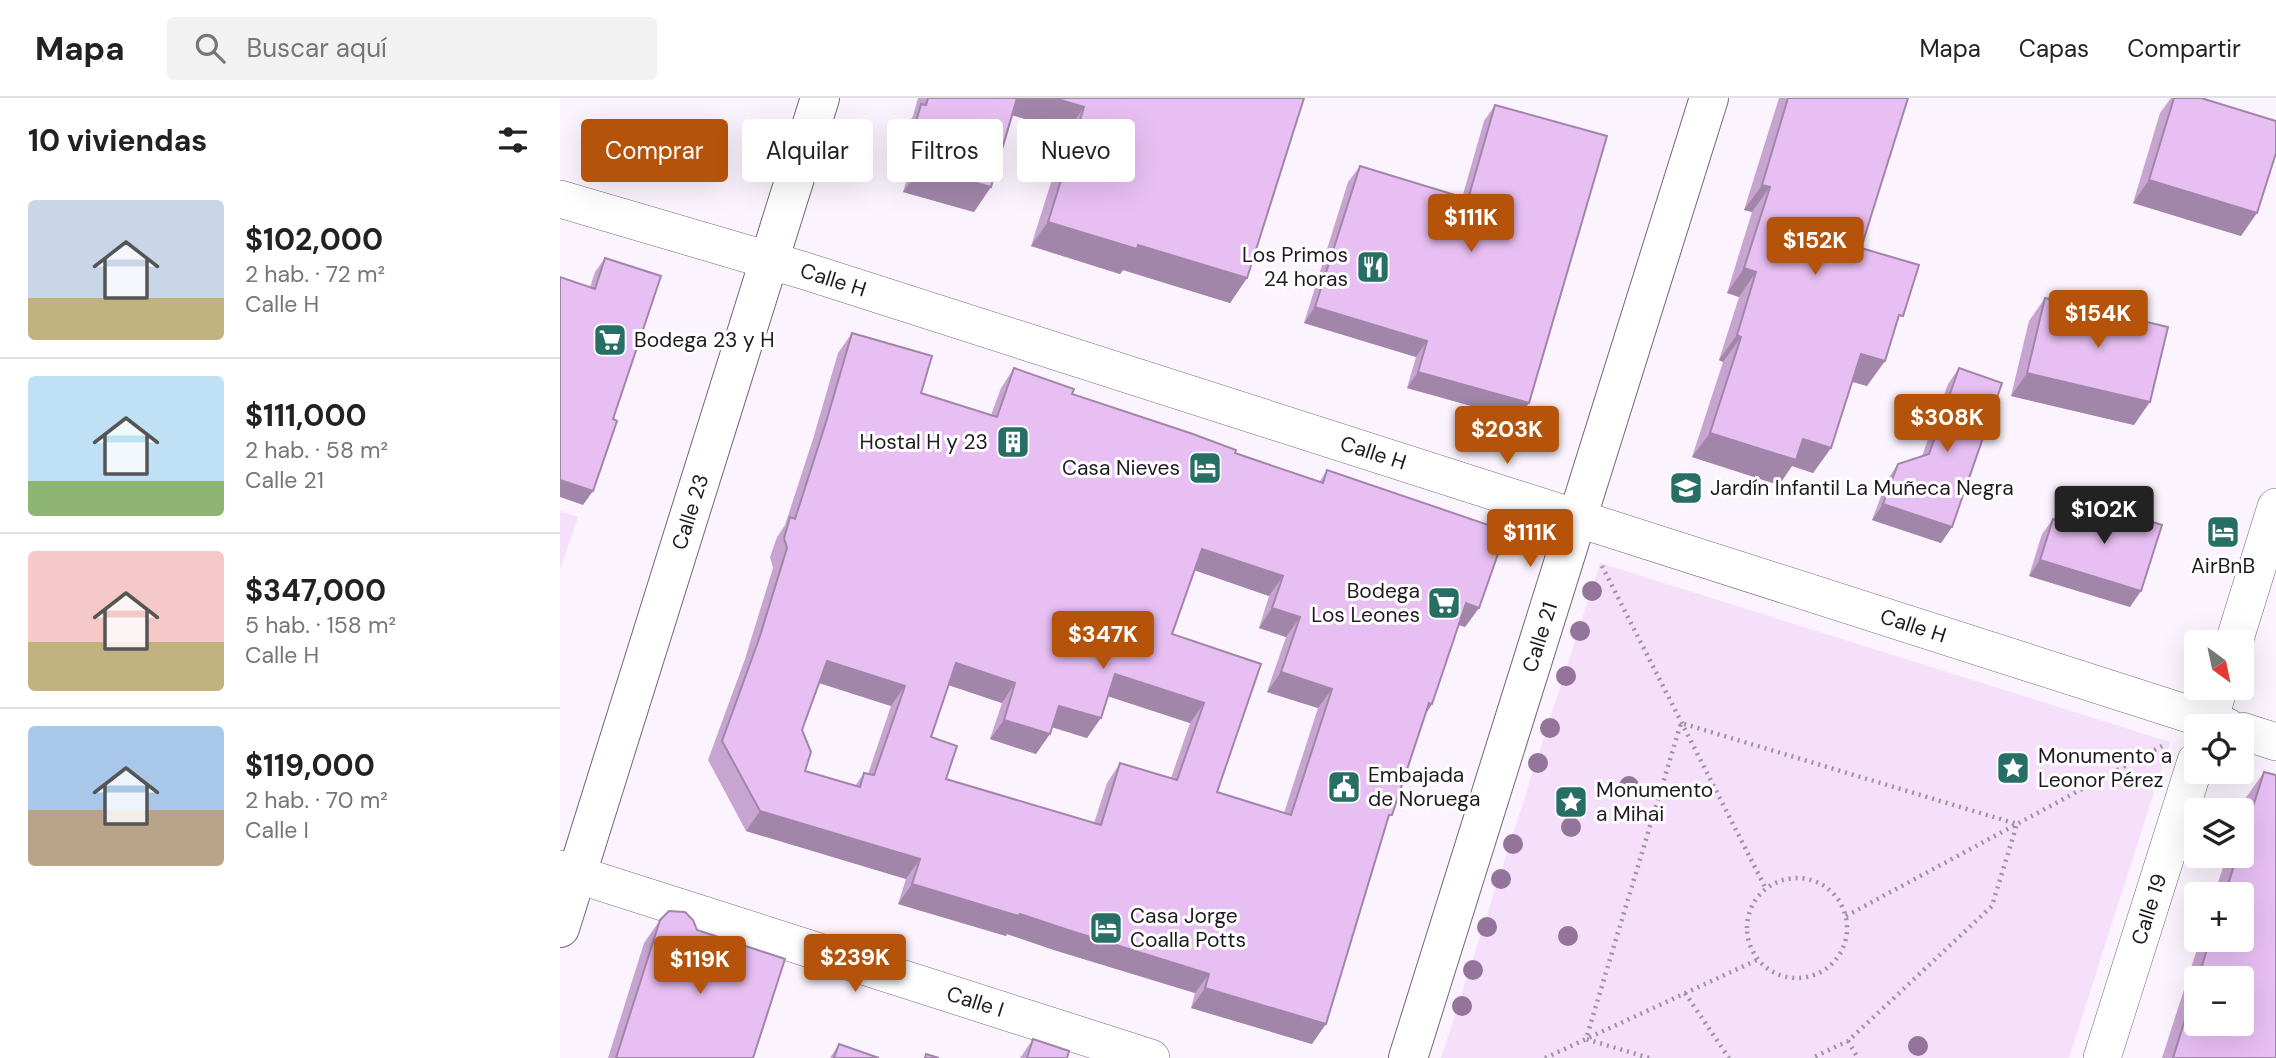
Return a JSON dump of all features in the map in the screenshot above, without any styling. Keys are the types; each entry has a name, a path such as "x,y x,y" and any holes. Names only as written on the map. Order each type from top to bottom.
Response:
{"street":[{"name":"Calle 23","path":"560,928 568,872 770,260 820,98"},
{"name":"Calle 21","path":"1408,1058 1709,98"},
{"name":"Calle H","path":"560,199 770,260 1577,519 2208,714"},
{"path":"2238,630 2276,507"},
{"name":"Calle H","path":"2254,732 2276,742"},
{"name":"Calle 19","path":"2102,1058 2183,752"},
{"name":"Calle I","path":"568,872 1151,1058"}],"path":[{"path":"1577,519 1766,889"},
{"path":"1681,723 2017,824"},
{"path":"1586,1039 1681,723"},
{"path":"1846,916 2017,824 2183,752"},
{"path":"1812,1058 1848,1041 1992,906 2017,824"},
{"path":"1797,878 1814,881 1828,888 1840,901 1846,916 1847,934 1843,950 1833,964 1819,974 1802,979 1786,978 1770,971 1757,960 1749,946 1746,931 1748,915 1755,901 1766,889 1781,881 1797,878"},
{"path":"1545,1058 1757,960"},
{"path":"1685,993 1729,1058"},
{"path":"1586,1039 1649,1058"},
{"path":"1848,1041 1858,1058"}],"shaded area":[{"path":"560,511 578,517 560,569"},
{"path":"1600,563 2170,742 2069,1058 1441,1058"}],"building":[{"path":"928,98 1017,98 1003,146 1003,119 917,119 921,104 926,105"},
{"path":"1054,98 1304,98 1247,278 1138,245 1137,249 1048,222 1061,182 1135,182 1135,119 1080,119 1084,107"},
{"path":"1788,98 1908,98 1861,248 1919,265 1903,316 1899,315 1885,361 1861,354 1831,448 1803,439 1796,460 1710,433 1741,337 1737,335 1756,272 1744,268 1770,187 1762,185"},
{"path":"2174,98 2201,98 2276,121 2276,153 2257,213 2149,180"},
{"path":"1495,105 1607,136 1529,403 1418,372 1427,341 1315,307 1360,166 1468,199"},
{"path":"973,182 992,182 991,187"},
{"path":"605,258 661,276 613,419 617,421 593,491 560,480 560,277 595,289"},
{"path":"2045,298 2168,327 2150,402 2027,373"},
{"path":"852,333 932,356 921,393 997,417 1014,368 1074,389 1072,394 1193,434 1236,450 1235,453 1323,483 1327,470 1506,531 1479,608 1466,603 1432,704 1429,703 1392,815 1389,815 1326,1024 1205,988 1209,974 1020,914 1019,916 912,884 920,859 760,811 722,741 759,639 787,548 784,538 790,517 795,519","holes":["1202,549 1283,576 1272,608 1300,617 1281,672 1332,689 1291,815 1217,792 1261,664 1172,634","827,661 905,686 874,775 864,773 860,787 805,771 811,752 802,730","956,663 1015,683 1004,720 1050,734 1059,706 1101,718 1115,674 1204,703 1177,780 1120,763 1101,825 946,779 957,746 931,737"]},
{"path":"1959,368 2002,383 1952,527 1883,504 1898,464 1929,454"},
{"path":"2085,501 2162,525 2141,591 2040,560 2053,519 2077,526"},
{"path":"2264,772 2276,775 2276,1058 2173,1058 2184,1023 2184,1036 2254,1036 2254,966 2202,966 2206,952 2254,952 2254,882 2229,882 2233,868 2254,868 2254,803"},
{"path":"669,911 685,912 693,920 697,930 785,959 753,1058 616,1058 660,920"},
{"path":"1033,1039 1069,1051 1067,1058 1027,1058"},
{"path":"839,1044 879,1058 834,1058"}],"place":[{"name":"Los Primos 24 horas","path":"1373,267"},
{"name":"Bodega 23 y H","path":"610,340"},
{"name":"Hostal H y 23","path":"1013,442"},
{"name":"Casa Nieves","path":"1205,468"},
{"name":"Jardín Infantil La Muñeca Negra","path":"1686,488"},
{"name":"AirBnB","path":"2223,532"},
{"name":"Bodega Los Leones","path":"1444,603"},
{"name":"Monumento a Leonor Pérez","path":"2013,768"},
{"name":"Embajada de Noruega","path":"1344,787"},
{"name":"Monumento a Mihai","path":"1571,802"},
{"name":"Casa Jorge Coalla Potts","path":"1106,928"}]}
